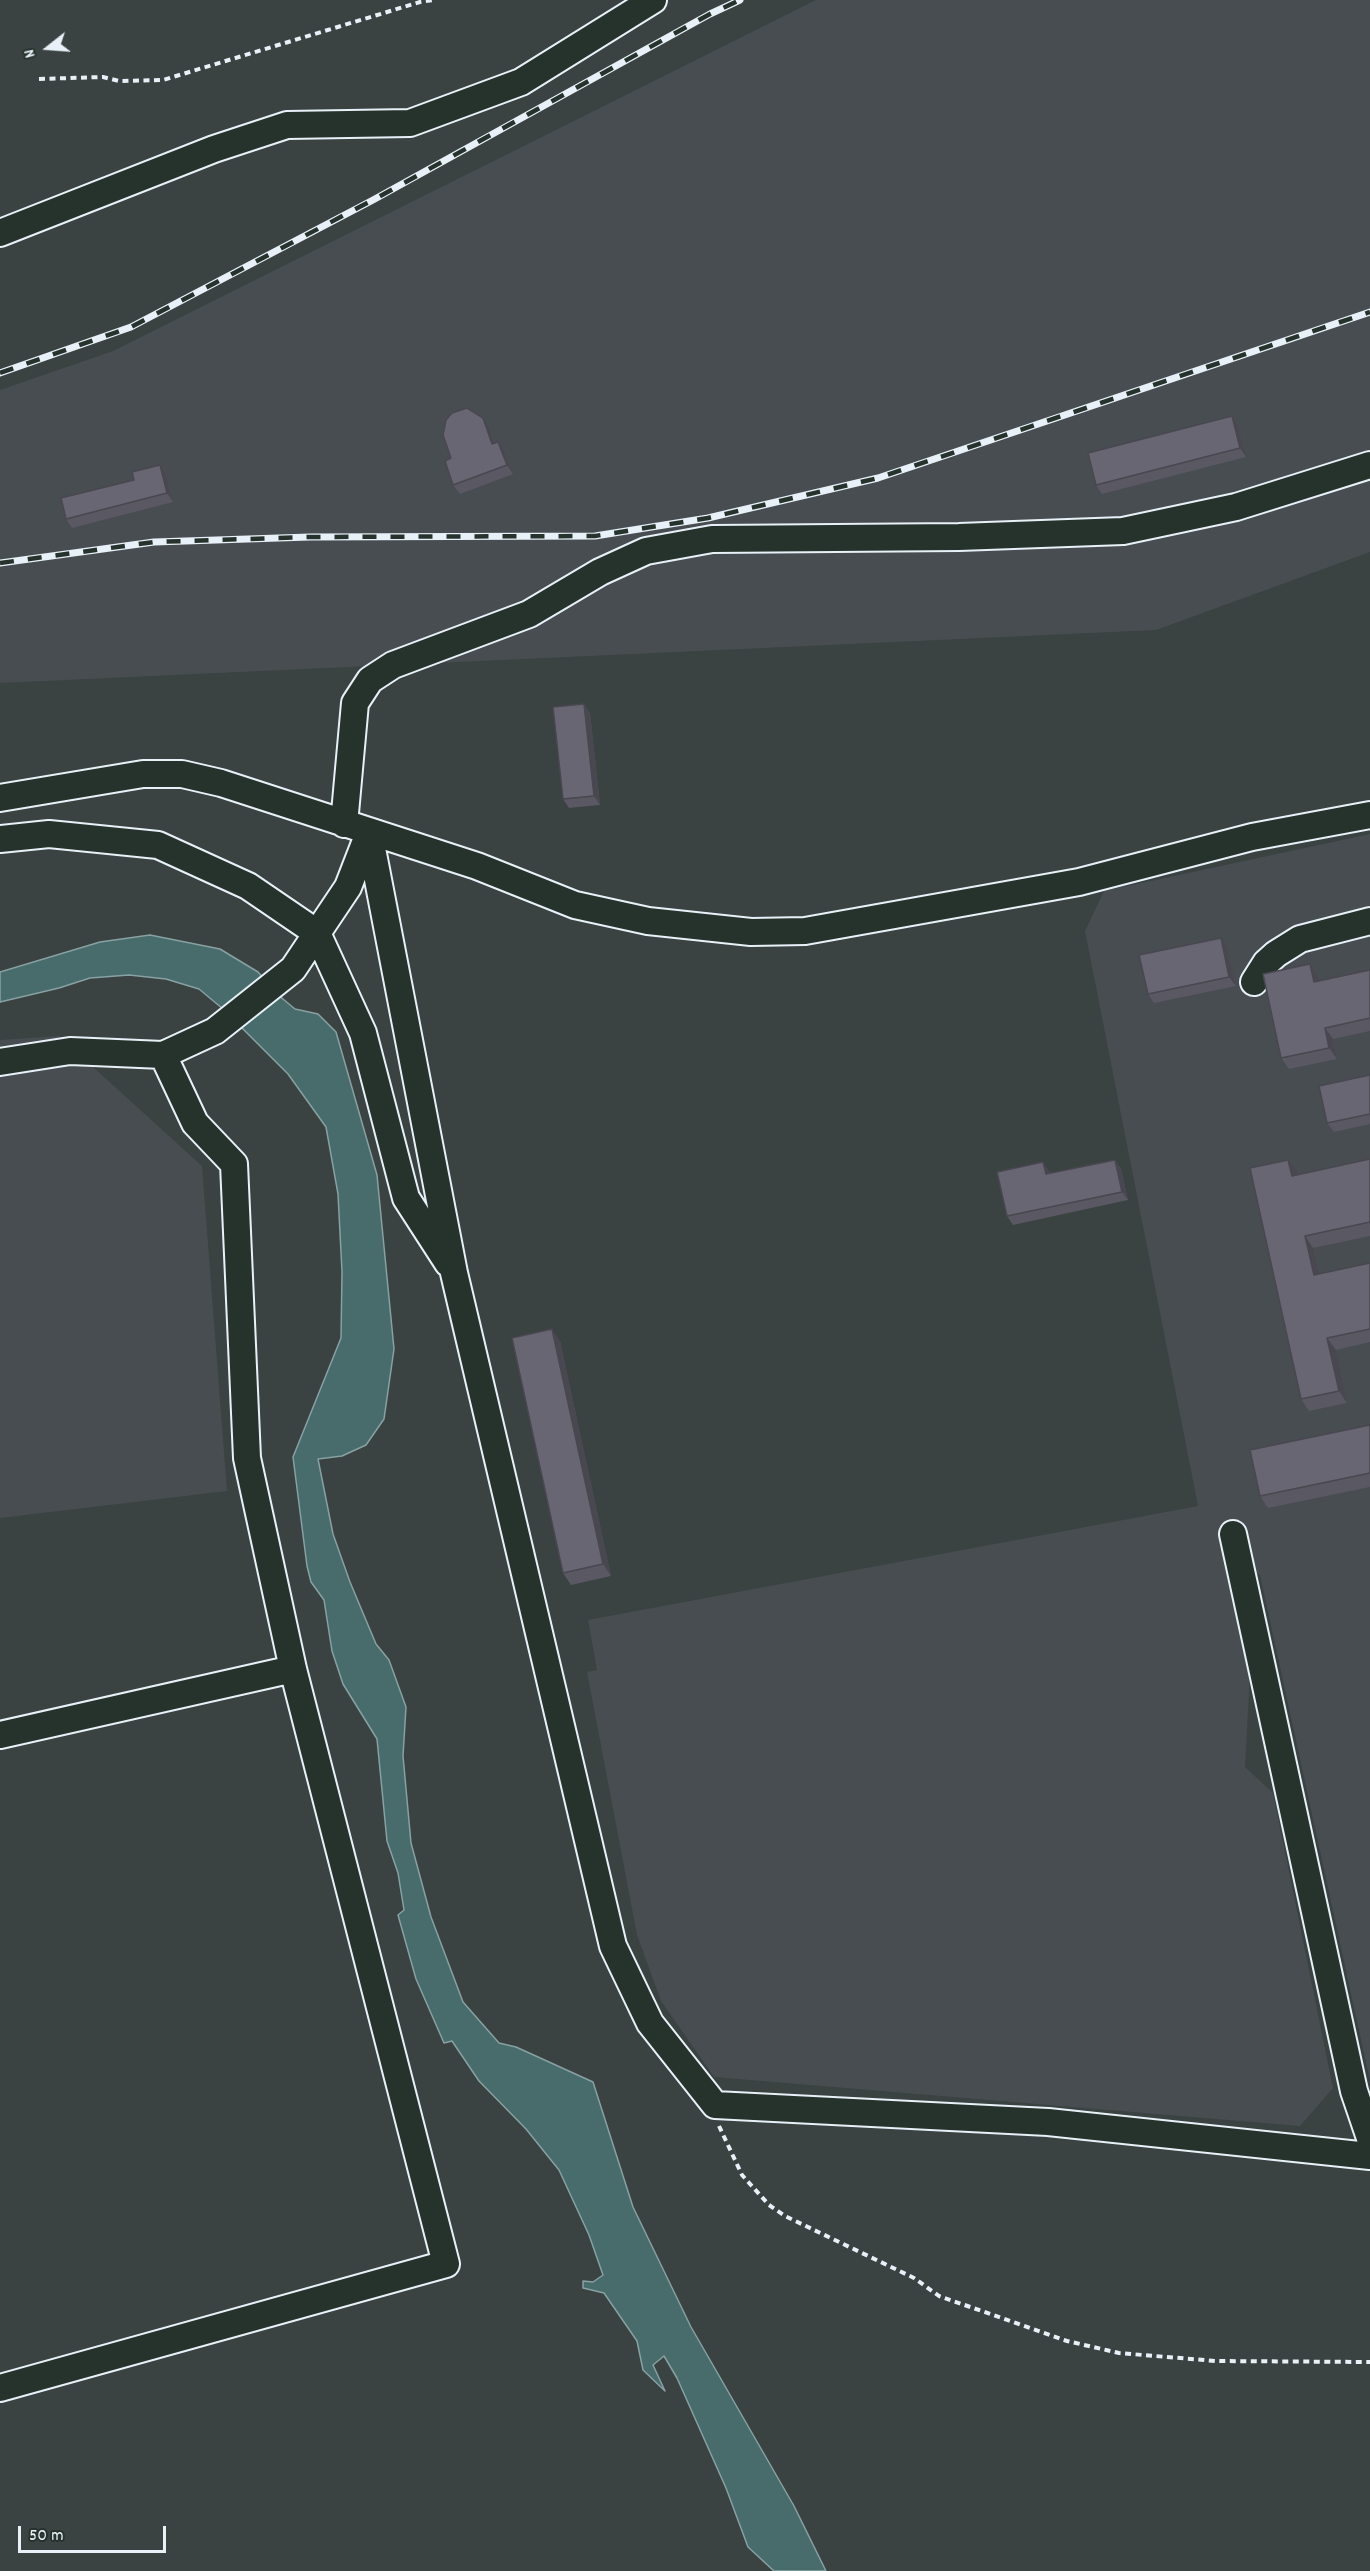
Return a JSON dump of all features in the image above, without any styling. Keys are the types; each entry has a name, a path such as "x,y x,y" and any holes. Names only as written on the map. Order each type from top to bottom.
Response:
{"street":[{"path":"0,233 214,148 287,125 410,123 521,82 653,0"},
{"path":"344,824 355,703 370,680 393,665 529,614 600,572 646,551 712,539 959,537 1123,531 1236,507 1370,465"},
{"path":"0,798 142,774 182,774 221,783 477,867 575,905 648,921 751,932 804,932 1079,882 1252,837 1370,814"},
{"path":"0,1062 70,1051 164,1055 215,1031 293,969 348,887 369,832"},
{"path":"369,832 454,1273 613,1946 650,2023 714,2105 1048,2122 1370,2156"},
{"path":"0,839 49,834 158,845 248,886 318,933 363,1033 406,1198 454,1273"},
{"path":"1254,982 1266,963 1300,939 1370,921"},
{"path":"0,2388 446,2264 293,1669 247,1458 234,1164 195,1123 164,1055"},
{"path":"1233,1534 1354,2091 1370,2138"},
{"path":"0,1735 293,1669"}],"path":[{"path":"39,79 103,77 119,81 163,80 433,0"},
{"path":"714,2105 721,2133 742,2175 769,2205 785,2216 914,2278 939,2295 1067,2341 1119,2353 1215,2361 1370,2362"}],"shaded area":[{"path":"816,0 1370,0 1370,552 1156,630 0,683 0,390 113,351"},
{"path":"1370,834 1370,2081 1260,1575 1223,1560 1250,1674 1245,1767 1273,1793 1333,2088 1300,2126 714,2077 661,2001 637,1935 587,1672 597,1670 588,1620 1198,1506 1085,931 1104,891"},
{"path":"59,1036 202,1166 227,1491 0,1518 0,1040"}],"water":[{"path":"150,935 220,949 258,972 277,994 295,1009 318,1014 336,1032 377,1175 394,1349 384,1419 366,1445 342,1456 318,1459 333,1534 350,1582 376,1644 389,1660 406,1707 403,1756 411,1843 431,1917 463,2002 499,2043 516,2047 593,2082 633,2207 691,2327 794,2506 826,2571 774,2571 748,2547 726,2488 677,2378 664,2356 653,2365 665,2391 643,2370 637,2341 604,2293 583,2288 583,2281 593,2282 603,2275 589,2235 559,2170 526,2129 479,2081 452,2041 444,2043 416,1979 398,1915 404,1910 398,1873 387,1841 377,1739 343,1684 332,1651 324,1600 311,1582 293,1457 341,1338 342,1272 338,1194 326,1127 288,1074 223,1009 199,989 166,979 129,975 90,978 0,1002 0,972 100,942"}],"building":[{"path":"467,408 483,418 492,444 498,442 507,465 453,485 445,461 451,458 443,435 446,420 452,413"},
{"path":"1232,416 1240,448 1096,485 1088,453"},
{"path":"160,465 167,493 66,519 61,498 134,480 132,472"},
{"path":"584,704 594,796 563,799 553,707"},
{"path":"1221,938 1229,977 1148,994 1139,955"},
{"path":"1310,964 1314,982 1370,970 1370,1018 1325,1028 1329,1048 1281,1058 1263,974"},
{"path":"1370,1075 1370,1114 1327,1123 1319,1086"},
{"path":"1370,1159 1370,1222 1305,1236 1314,1275 1370,1263 1370,1329 1327,1338 1339,1391 1301,1399 1250,1168 1288,1160 1292,1176"},
{"path":"1115,1160 1122,1192 1007,1216 997,1172 1043,1162 1046,1174"},
{"path":"552,1329 603,1564 563,1573 512,1338"},
{"path":"1370,1425 1370,1473 1260,1496 1250,1450"}],"railway":[{"path":"0,373 131,327 373,200 710,14 740,0"},
{"path":"0,563 154,542 310,537 595,536 708,518 878,478 1370,312"}]}
